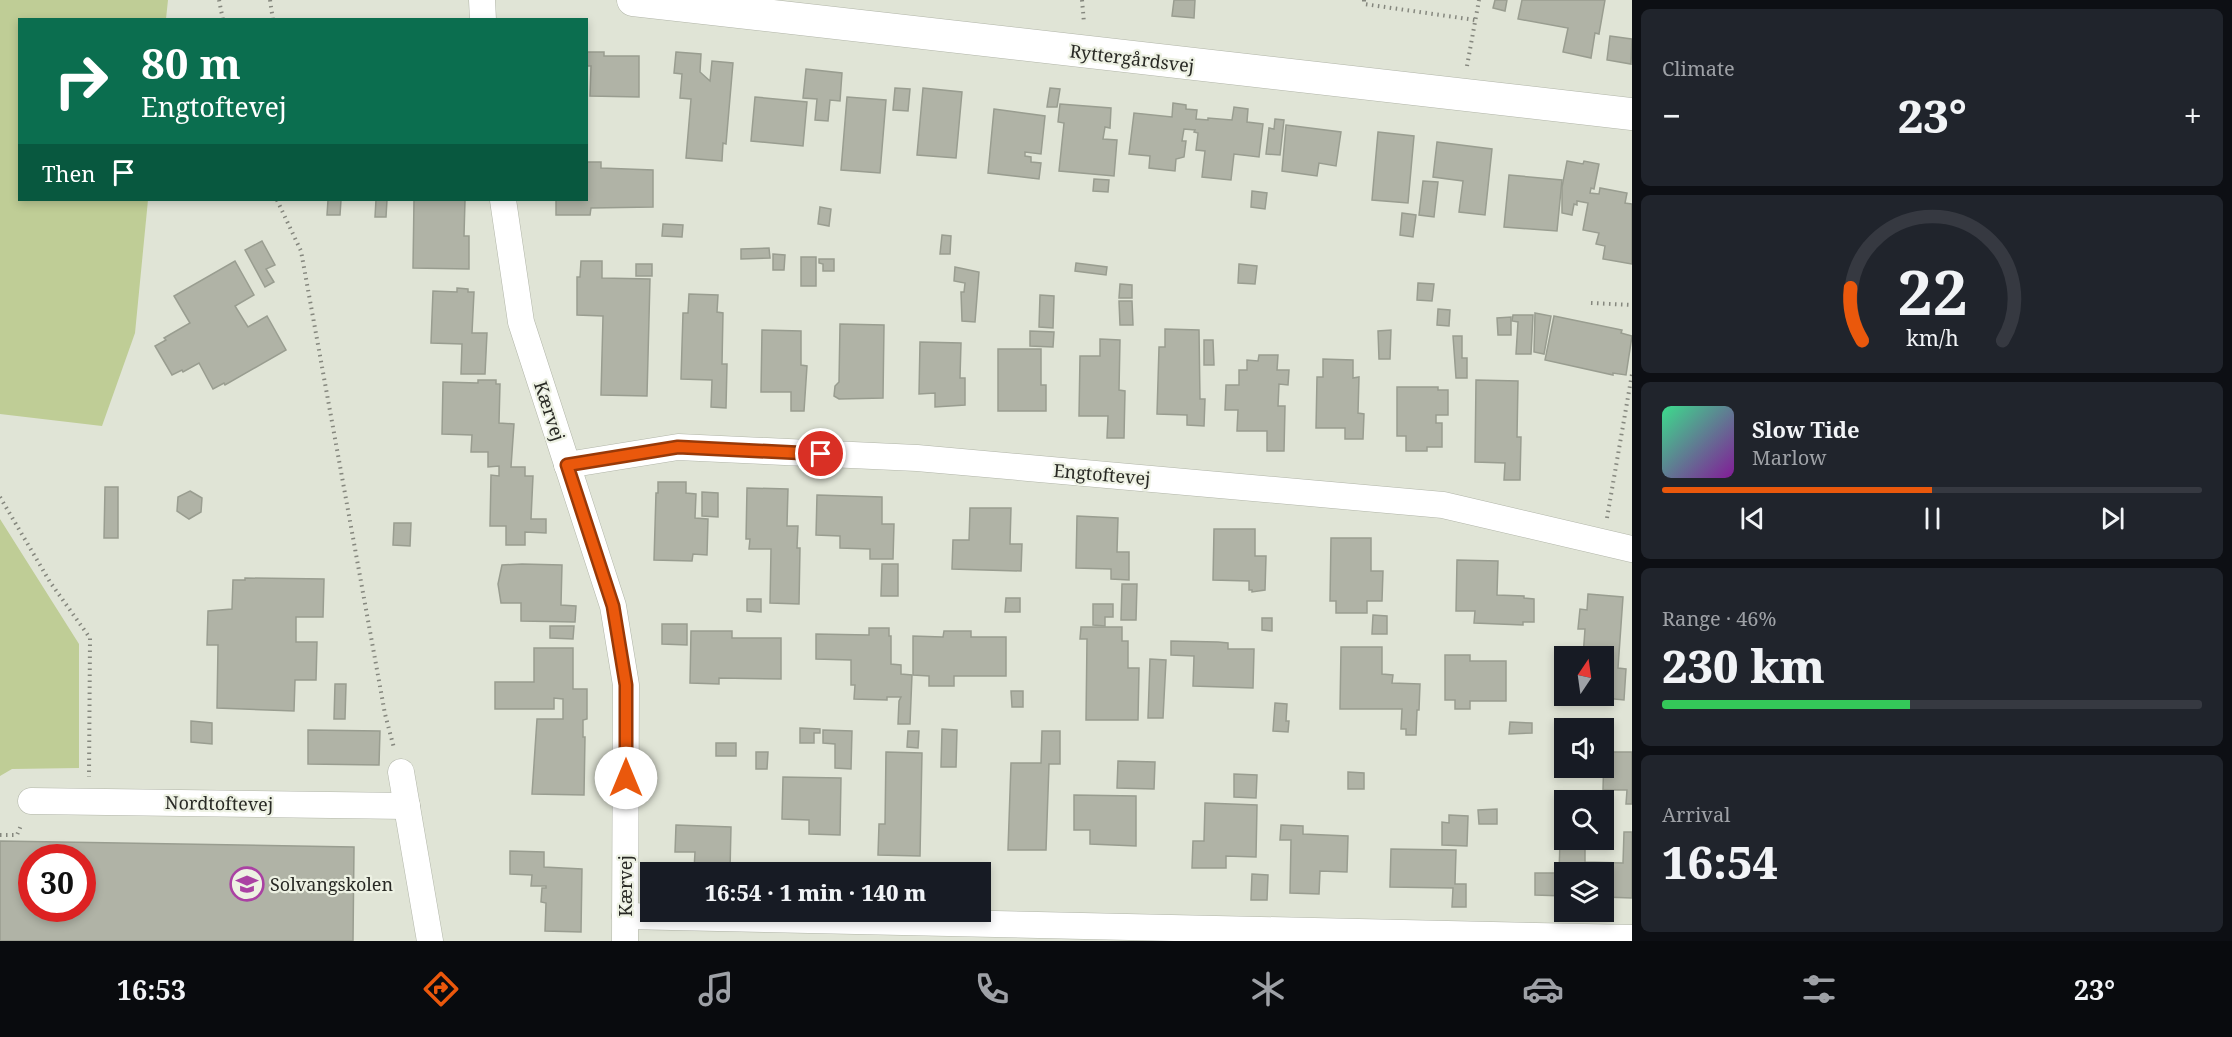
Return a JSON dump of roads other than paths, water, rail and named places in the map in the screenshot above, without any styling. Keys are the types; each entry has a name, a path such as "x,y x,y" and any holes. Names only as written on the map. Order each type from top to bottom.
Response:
{"street":[{"path":"482,0 483,18"},
{"name":"Ryttergårdsvej","path":"633,0 1632,114"},
{"name":"Kærvej","path":"504,201 521,322 613,606 626,685 625,929"},
{"name":"Engtoftevej","path":"567,465 678,447 916,458 1443,505 1632,549"},
{"path":"401,772 430,941"},
{"name":"Nordtoftevej","path":"31,801 407,806"},
{"path":"625,929 1632,938"}],"place":[{"name":"Solvangskolen","path":"247,884"}]}
